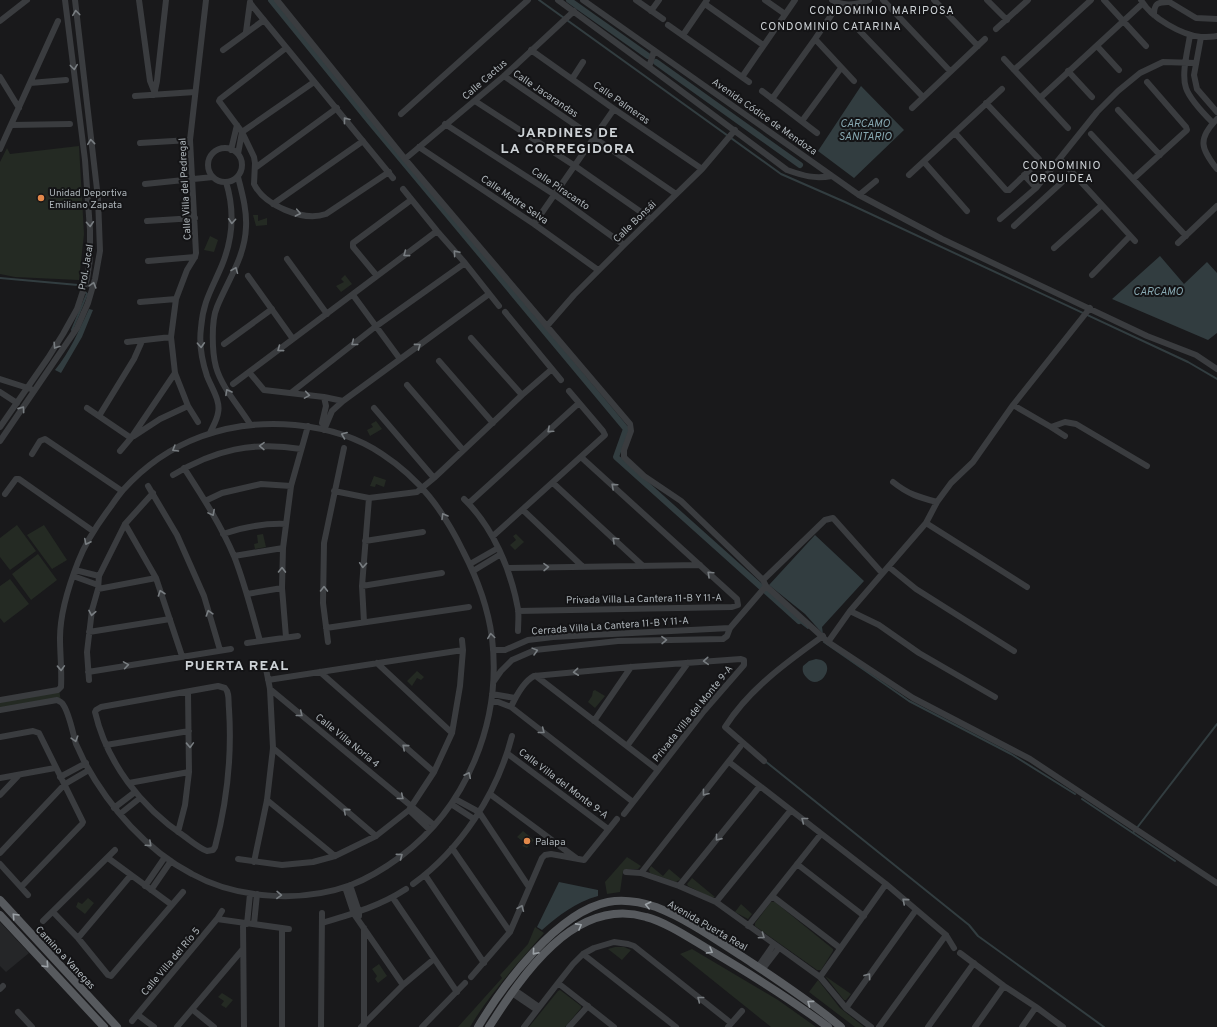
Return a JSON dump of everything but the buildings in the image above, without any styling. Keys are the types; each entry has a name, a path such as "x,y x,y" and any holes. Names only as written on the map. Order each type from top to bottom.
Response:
{"main road":[{"name":"Camino a Vanegas","path":"0,900 117,1027"},
{"name":"Avenida Puerta Real","path":"478,1027 495,1001 540,945 560,927 580,913 605,903 618,901 633,901 656,907 683,920 760,968 841,1027"},
{"name":"Avenida Puerta Real","path":"489,1027 513,992 547,950 561,938 573,929 593,919 615,914 630,914 647,917 677,931 758,979 828,1027"},
{"name":"Camino a Vanegas","path":"0,916 104,1027"},
{"path":"677,931 683,920"}],"street":[{"path":"0,21 27,0"},
{"name":"Prol. Jacal","path":"0,427 28,388 63,334 73,316 87,279 90,259 90,230 85,160 66,0"},
{"name":"Prol. Jacal","path":"0,441 77,328 88,303 95,279 100,251 98,198 75,0"},
{"path":"139,0 150,81 154,93"},
{"path":"154,93 157,81 166,0"},
{"name":"Calle Villa del Pedregal","path":"196,257 197,248 190,140 206,0"},
{"path":"277,0 405,159 631,426 631,431 624,450 624,457 644,476 681,501 764,583 828,642 913,698 1030,759 1217,883"},
{"path":"400,114 528,0"},
{"path":"558,0 787,170 818,178 832,176"},
{"name":"Avenida Códice de Mendoza","path":"583,0 859,195 942,239 1090,308 1146,336 1196,355 1217,370"},
{"path":"636,0 663,19"},
{"path":"652,11 659,0"},
{"path":"765,0 785,14"},
{"path":"742,77 795,0"},
{"path":"772,99 834,11 835,2 850,5 860,4 869,0"},
{"path":"934,0 978,46"},
{"path":"987,0 1007,20"},
{"path":"996,29 1028,0"},
{"path":"1014,70 1091,0"},
{"path":"1104,0 1146,46"},
{"path":"250,1 286,48 337,108 393,178"},
{"path":"246,32 250,1"},
{"path":"884,1 950,71"},
{"path":"1154,15 1156,4 1167,1 1196,18 1206,20 1217,19"},
{"path":"683,35 706,2 763,45"},
{"path":"1040,98 1124,21 1142,2 1164,23 1190,35 1201,37 1217,36"},
{"name":"Calle Cactus","path":"405,159 504,76 574,11"},
{"path":"223,50 264,20"},
{"path":"0,149 12,126 58,21"},
{"path":"668,25 749,82"},
{"path":"855,26 923,97"},
{"path":"1190,35 1186,62 1185,87 1190,96 1215,121 1206,132 1203,142 1206,155 1217,169"},
{"path":"1201,37 1194,75 1197,89 1217,112"},
{"path":"815,39 854,81"},
{"path":"912,108 985,39"},
{"path":"1096,46 1119,70"},
{"path":"286,48 220,98 219,101 242,132 254,157 254,184 267,200 290,212 310,216 324,215 389,172"},
{"name":"Calle Palmeras","path":"531,50 572,80 702,169"},
{"path":"649,67 654,51"},
{"path":"1004,59 1068,128"},
{"path":"572,80 583,62"},
{"path":"1000,219 1036,188 1096,112 1140,73 1163,62 1196,63"},
{"path":"802,121 841,68"},
{"path":"1068,71 1092,97"},
{"path":"0,76 19,108"},
{"name":"Calle Jacarandas","path":"504,76 676,194"},
{"path":"30,83 66,80"},
{"path":"238,154 242,132 314,82"},
{"path":"1134,179 1187,130 1147,82"},
{"path":"909,175 1002,88"},
{"path":"762,91 817,133"},
{"path":"135,96 154,93 195,92"},
{"path":"475,100 575,166 651,219"},
{"path":"955,133 1006,190 1009,190 1039,162 1039,159 986,103"},
{"path":"255,168 337,108"},
{"path":"534,224 614,109"},
{"path":"1118,110 1160,155"},
{"path":"12,126 70,124"},
{"name":"Calle Piracanto","path":"445,124 555,195 624,245"},
{"path":"231,150 237,126"},
{"name":"Calle Bonsái","path":"546,326 598,270 702,169 735,130"},
{"path":"1091,134 1186,236"},
{"path":"140,143 190,140"},
{"path":"273,204 363,141"},
{"name":"Calle Madre Selva","path":"419,147 534,224 598,270"},
{"path":"226,148 238,154 242,165 238,177 226,182 219,182 209,173 209,159 213,153 219,149 226,148"},
{"path":"1060,159 1133,238 1092,275"},
{"path":"85,160 93,160"},
{"path":"924,162 967,211"},
{"path":"1014,226 1072,173"},
{"path":"1024,176 1036,188"},
{"path":"146,184 213,177"},
{"path":"238,177 245,205 246,228 244,241 241,255 233,275 216,308 212,342 216,367 229,394 250,424"},
{"path":"859,195 876,181"},
{"path":"210,433 219,412 218,403 206,374 201,350 200,331 202,311 222,265 230,238 233,216 226,182"},
{"path":"403,189 499,306"},
{"path":"378,276 354,247 353,243 411,200"},
{"path":"1054,248 1102,205"},
{"path":"1178,243 1217,206"},
{"path":"147,222 195,218"},
{"path":"233,384 437,231"},
{"path":"148,261 196,257"},
{"path":"196,257 187,270 176,299 171,337 175,373 188,406 198,422"},
{"path":"287,259 327,314"},
{"path":"292,392 376,327 465,263"},
{"path":"248,276 293,339"},
{"path":"325,420 335,407 489,294"},
{"path":"353,295 400,359"},
{"path":"140,302 176,299"},
{"path":"828,642 850,611 926,523 937,502 951,483 973,462 1013,405 1090,308"},
{"path":"224,344 272,309"},
{"path":"505,312 561,380"},
{"path":"127,342 171,337"},
{"path":"471,338 522,395"},
{"path":"99,416 134,359 142,341"},
{"path":"439,361 493,423"},
{"path":"334,491 370,498 420,490 552,369"},
{"path":"249,372 264,390 292,392 343,401"},
{"path":"120,451 131,438 175,373"},
{"path":"0,379 35,391"},
{"path":"407,385 463,450"},
{"path":"493,536 605,435 569,391"},
{"path":"0,392 17,403"},
{"path":"322,429 325,420 326,406 324,397"},
{"path":"518,631 518,611 507,568 493,536 467,501 579,404"},
{"path":"1013,405 1065,436"},
{"path":"131,438 160,419 188,406"},
{"path":"86,408 131,438"},
{"path":"374,408 434,478"},
{"path":"1051,427 1065,422 1076,424 1147,466"},
{"path":"0,700 59,689 62,686 60,634 65,601 77,574 77,564 93,531 122,491 154,462 185,443 210,433 231,427 250,424 285,424 322,429 343,434 380,453 403,470 420,490 440,508 456,535 473,571 485,604 492,636 496,694 495,702 477,755 456,801 430,827 413,847 387,866 372,876 348,886 322,893 300,895 254,894 240,892 194,876 166,862 114,808 83,765 62,702 57,700 0,710"},
{"path":"286,637 282,588 283,548 291,486 308,428"},
{"path":"32,454 40,441 45,439 122,491"},
{"path":"173,475 200,460 217,453 255,446 301,449"},
{"path":"328,642 323,603 324,543 344,448"},
{"name":"Privada Villa La Cantera 11-B Y 11-A","path":"518,611 732,607 738,605 738,600 581,457"},
{"path":"184,468 205,501 234,556 247,594 260,641"},
{"path":"5,494 16,479 19,479 93,531"},
{"path":"893,482 904,491 915,496 937,502"},
{"path":"553,483 643,566"},
{"path":"205,501 222,493 261,484 291,486"},
{"path":"148,486 177,535 204,596 220,650"},
{"path":"89,680 87,652 92,610 98,587 99,576 125,524 153,493"},
{"path":"364,622 362,586 370,498"},
{"path":"523,510 582,566"},
{"name":"Cerrada Villa La Cantera 11-B Y 11-A","path":"494,681 512,660 535,650 618,641 723,639 727,636 730,628 764,583 825,520 833,518 882,573"},
{"path":"223,534 244,527 271,523 286,524"},
{"path":"926,523 1027,587"},
{"path":"125,524 156,578 182,656"},
{"path":"365,541 423,532"},
{"path":"234,556 283,548"},
{"path":"473,571 481,562 500,551"},
{"path":"470,564 481,562"},
{"path":"507,568 700,565"},
{"path":"888,567 916,589 1014,651"},
{"path":"362,586 442,573"},
{"path":"77,574 99,576"},
{"path":"77,574 98,587 156,578"},
{"path":"247,594 282,588"},
{"path":"326,628 469,607"},
{"path":"850,611 879,625 919,653 995,697"},
{"path":"89,632 170,619"},
{"name":"Cerrada Villa La Cantera 11-B Y 11-A","path":"493,650 505,650 528,640 538,639 730,628"},
{"path":"640,632 640,640"},
{"path":"247,643 298,636"},
{"path":"764,761 725,728 732,717 754,691 781,667 823,636"},
{"path":"238,859 282,865 313,862 335,856 376,836 410,808 434,772 452,733 460,686 463,650 462,640"},
{"path":"88,672 231,649"},
{"path":"268,680 463,650"},
{"name":"Privada Villa del Monte 9-A","path":"536,676 632,667 744,660 744,664 704,711 624,814"},
{"path":"377,663 452,733"},
{"path":"627,746 688,663"},
{"path":"594,721 632,667"},
{"path":"254,862 268,800 272,748 270,689 266,669"},
{"path":"320,672 434,772"},
{"path":"511,707 515,698 528,681 536,676 658,770"},
{"path":"218,686 225,688 227,690 230,722 227,789 222,823 215,847 210,851 207,851 163,821 135,792 106,745 95,712 98,708 218,686"},
{"name":"Calle Villa Noria 4","path":"270,689 410,808 430,827"},
{"path":"178,832 185,805 190,772 188,692"},
{"path":"496,694 515,698"},
{"path":"17,696 19,707"},
{"path":"495,702 511,707 633,802"},
{"path":"0,737 33,731 37,732 83,820 83,823 21,887"},
{"path":"106,745 189,731"},
{"path":"413,884 425,875 452,848 474,818 490,794 508,754 512,736"},
{"path":"641,873 740,747"},
{"path":"272,748 376,836"},
{"name":"Calle Villa del Monte 9-A","path":"508,754 608,829"},
{"path":"729,762 886,884 946,935 954,948"},
{"path":"60,777 83,765"},
{"path":"0,778 55,768"},
{"path":"0,853 65,784 87,771"},
{"path":"129,783 190,772"},
{"path":"0,796 19,775"},
{"path":"679,886 760,786"},
{"path":"114,808 135,792"},
{"path":"490,794 577,859"},
{"path":"120,814 140,798"},
{"path":"268,800 335,856"},
{"path":"456,801 458,808 474,818"},
{"path":"456,801 478,812 529,887"},
{"name":"Calle Villa Noria 4","path":"410,808 429,820 430,827"},
{"path":"716,902 791,810"},
{"path":"471,977 510,932 540,862 546,855 551,854 583,861 617,819"},
{"path":"748,926 821,834"},
{"path":"452,848 510,932"},
{"path":"43,922 115,850"},
{"path":"108,858 172,905"},
{"path":"145,886 166,862"},
{"path":"151,890 166,862"},
{"path":"0,864 28,895"},
{"path":"797,864 864,916"},
{"path":"626,872 641,873 679,886 716,902 820,977 846,1008 871,1027"},
{"path":"78,938 131,875"},
{"path":"425,875 484,963"},
{"path":"820,977 886,884"},
{"path":"348,886 357,915 364,928 403,985"},
{"path":"322,923 357,915 393,898 406,889"},
{"path":"53,912 78,938 108,975 111,976 183,892"},
{"path":"254,894 254,924"},
{"path":"772,896 840,948"},
{"path":"393,898 457,992"},
{"path":"244,1027 243,949 245,923 253,902"},
{"path":"846,1008 916,910"},
{"name":"Calle Villa del Río 5","path":"132,1021 222,911"},
{"path":"321,1027 322,913"},
{"path":"217,919 286,929 282,1027"},
{"path":"362,1026 364,928"},
{"path":"879,1027 946,935"},
{"path":"524,1027 573,964 583,954 594,948 614,942 634,946 729,1025 742,1011"},
{"path":"760,968 776,946"},
{"path":"178,1027 243,949"},
{"path":"960,953 1063,1027"},
{"path":"583,954 676,1027"},
{"path":"362,1026 403,985 434,959"},
{"path":"928,1027 974,963"},
{"path":"422,1027 465,983"},
{"path":"558,983 614,1027"},
{"path":"975,1027 1004,986"},
{"path":"513,992 538,1008"},
{"path":"569,1027 588,1006"},
{"path":"1022,1027 1036,1007"},
{"path":"193,1010 214,1027"},
{"path":"18,1012 29,1026"},
{"path":"138,1015 154,1027"}],"shaded area":[{"name":"Unidad Deportiva Emiliano Zapata","path":"79,146 84,234 79,280 15,277 0,274 0,162 7,148 10,154"},
{"path":"253,215 258,215 258,221 267,218 267,225 256,226"},
{"path":"210,236 218,240 214,252 204,250"},
{"path":"345,275 352,284 341,292 336,286 344,282 341,279"},
{"path":"376,421 382,429 370,436 367,430 373,427 371,424"},
{"path":"374,476 386,480 384,487 376,484 375,487 370,486"},
{"path":"17,525 36,551 10,570 0,557 0,538"},
{"path":"44,525 67,560 52,569 27,535"},
{"path":"263,534 266,547 255,549 254,544 258,543 257,535"},
{"path":"516,534 524,542 515,550 510,545 516,540 513,536"},
{"path":"38,554 57,580 31,600 12,574"},
{"path":"10,579 29,604 4,623 0,618 0,586"},
{"path":"417,671 424,677 421,680 417,678 412,686 407,681"},
{"path":"59,689 61,702 0,710 0,700"},
{"path":"595,690 605,696 595,708 588,702 593,691"},
{"name":"Palapa","path":"523,831 534,840 527,848 522,846 525,843 517,837"},
{"path":"627,857 641,866 638,869 626,869 623,871 620,892 607,894 605,882"},
{"path":"651,866 663,876 669,869 681,879 676,882 650,873 649,870"},
{"path":"692,878 715,897 712,898 688,886 687,884"},
{"path":"88,898 94,903 85,914 76,907 78,902 82,904"},
{"path":"771,902 775,902 833,949 821,970 817,970 755,926 755,923"},
{"path":"741,904 752,914 748,919 735,912"},
{"path":"0,922 29,953 6,972 0,966"},
{"path":"535,927 544,933 495,990 470,1027 458,1027 502,978 500,975 528,944"},
{"path":"624,947 631,950 622,960 608,949"},
{"path":"692,949 778,1000 816,1027 771,1027 680,954"},
{"path":"379,964 387,976 378,983 375,979 377,976 372,969"},
{"path":"825,976 851,994 846,1000 844,1000"},
{"path":"818,980 840,1008 864,1027 855,1027 809,992"},
{"path":"560,990 581,1006 581,1008 565,1027 529,1027 558,991"},
{"path":"222,993 233,1000 226,1008 221,1005 224,1001 218,997"}],"water":[{"name":"CARCAMO SANITARIO","path":"861,86 904,130 854,178 818,151"},
{"name":"CARCAMO","path":"1160,256 1184,284 1207,262 1217,273 1217,333 1208,340 1112,299"},
{"path":"89,309 93,310 82,337 61,373 55,370 70,348"},
{"path":"815,535 864,581 822,627 823,634 805,614 769,585"},
{"path":"816,659 823,661 827,665 827,670 822,679 817,682 812,682 804,674 803,666 809,661"},
{"path":"559,882 598,890 598,896 582,902 568,910 542,930 537,927"}],"waterway":[{"path":"271,0 370,122 626,429 616,457 799,621"},
{"path":"539,0 781,174 845,202 1188,362 1217,379"},
{"path":"569,0 648,56"},
{"path":"656,62 800,165"},
{"path":"0,278 78,285 87,294 72,330"},
{"path":"799,621 808,628"},
{"path":"824,642 909,701 1011,754 1075,794"},
{"path":"1133,833 1217,724"},
{"path":"765,761 969,925 978,936 1104,1027"},
{"path":"1082,799 1175,861"}],"place":[{"name":"Unidad Deportiva Emiliano Zapata","path":"41,198"},
{"name":"Palapa","path":"527,841"}],"district":[{"name":"CONDOMINIO MARIPOSA","path":"882,10"},
{"name":"CONDOMINIO CATARINA","path":"831,26"},
{"name":"JARDINES DE LA CORREGIDORA","path":"568,140"},
{"name":"CONDOMINIO ORQUIDEA","path":"1062,171"},
{"name":"PUERTA REAL","path":"237,665"}]}
